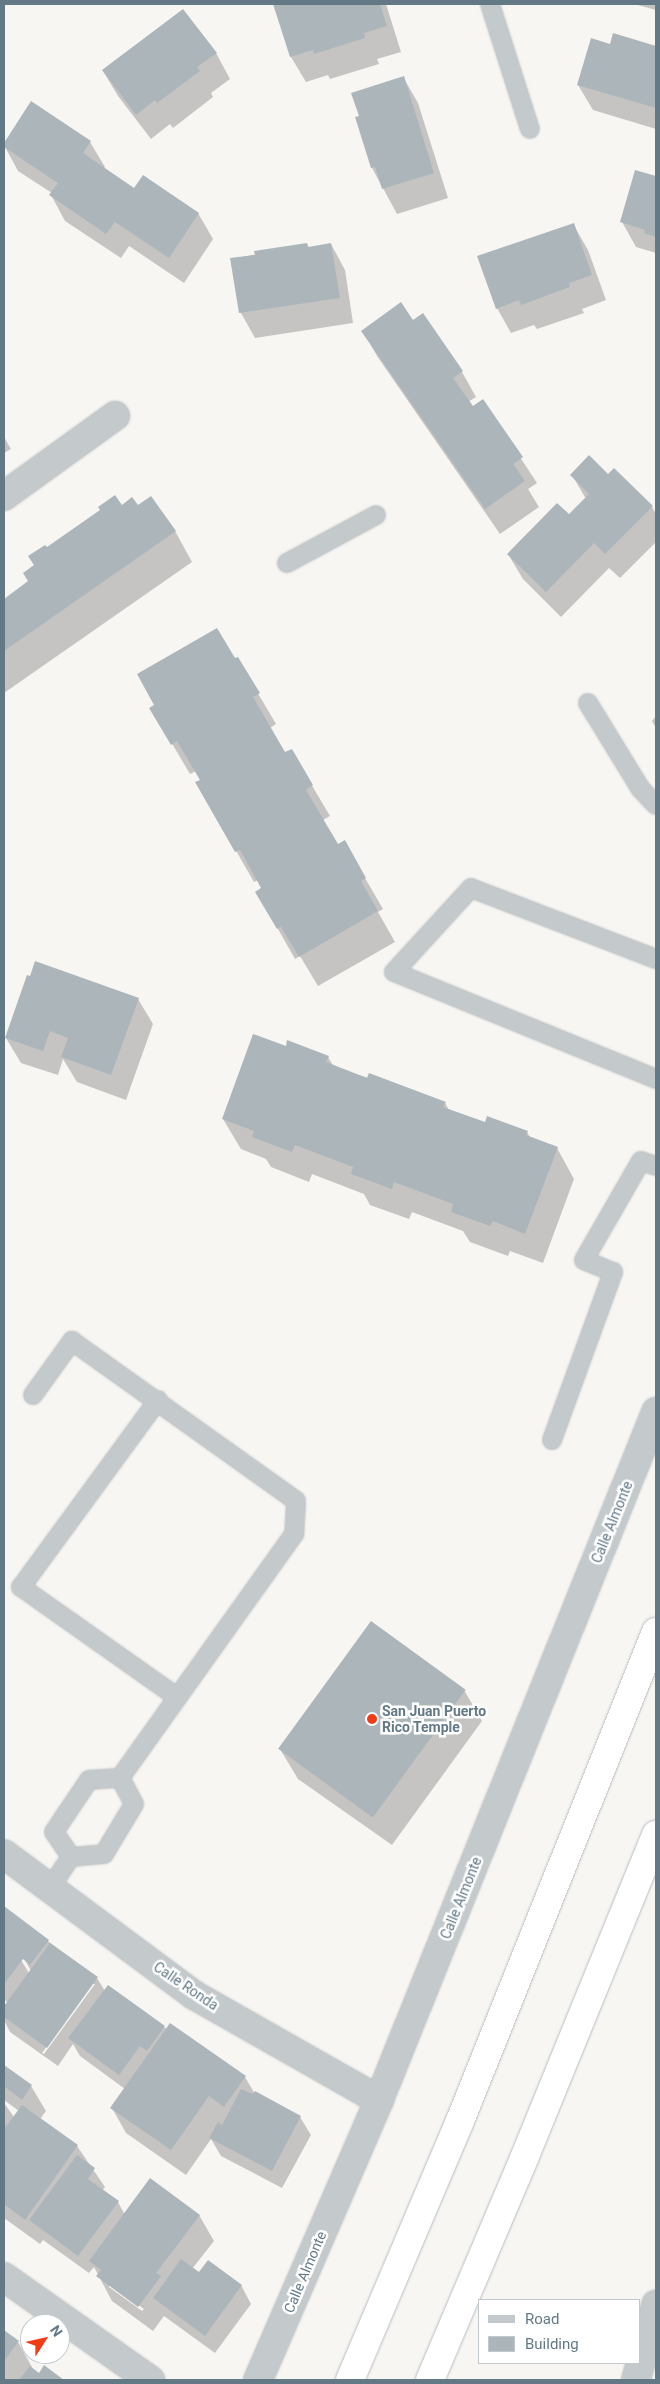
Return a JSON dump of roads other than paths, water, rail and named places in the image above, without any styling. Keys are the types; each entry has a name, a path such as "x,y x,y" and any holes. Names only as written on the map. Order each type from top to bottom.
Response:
{"highway":[{"path":"350,2380 460,2121 656,1632"},
{"path":"430,2380 525,2156 656,1835"}],"street":[{"path":"4,496 115,416"},
{"name":"Calle Almonte","path":"258,2380 379,2100 656,1412"},
{"name":"Calle Ronda","path":"4,1854 194,1995 379,2100"},
{"path":"4,2277 150,2380"},
{"path":"636,2380 656,2305"}],"lane":[{"path":"490,4 530,129"},
{"path":"287,563 376,515"},
{"path":"588,703 640,788 656,805"},
{"path":"656,960 471,888 394,972 656,1079"},
{"path":"552,1440 613,1272 584,1260 641,1161 656,1166"},
{"path":"32,1395 72,1341 158,1400 296,1501 294,1534 120,1778"},
{"path":"158,1400 20,1587 177,1697"},
{"path":"71,1857 104,1854 134,1804 120,1778"},
{"path":"71,1857 54,1832 89,1780 120,1778"},
{"path":"50,1888 71,1857"}],"place":[{"name":"San Juan Puerto Rico Temple","path":"372,1719"}]}
